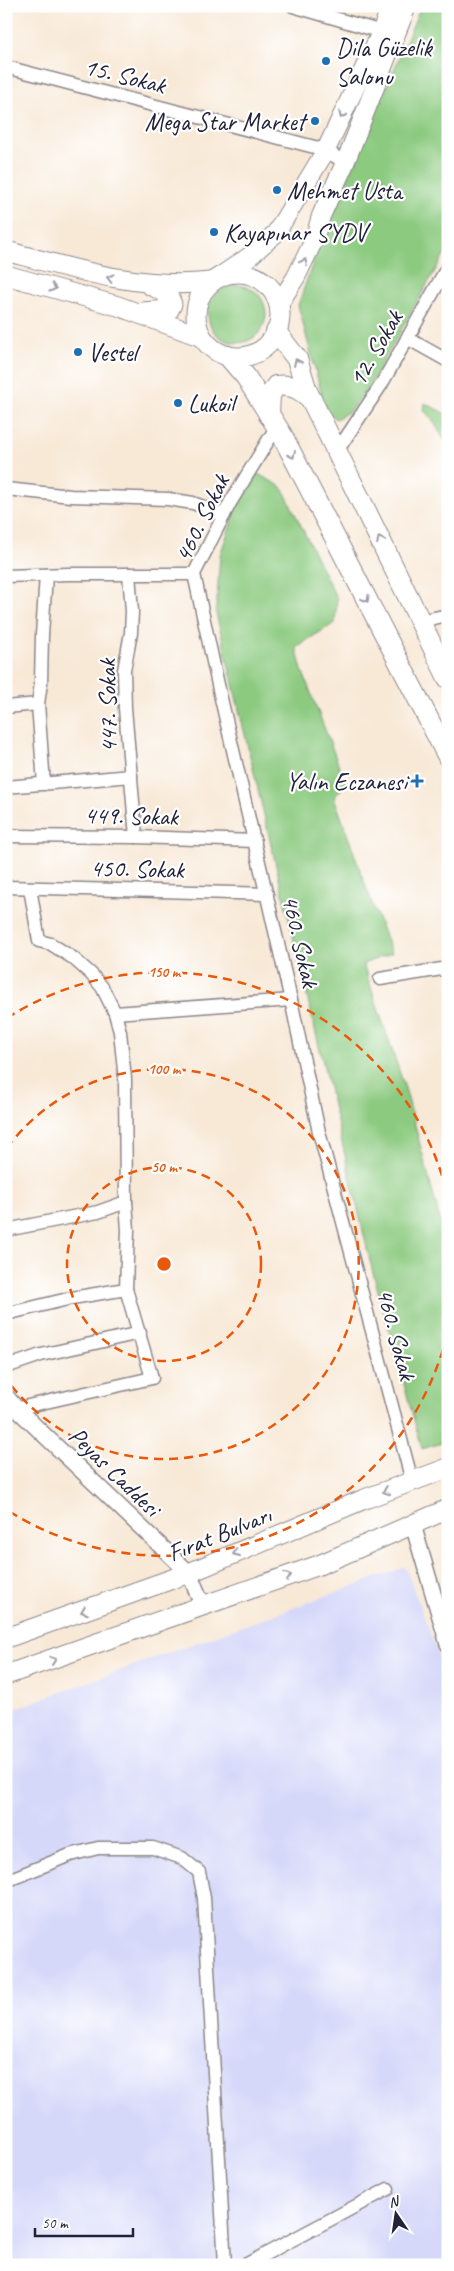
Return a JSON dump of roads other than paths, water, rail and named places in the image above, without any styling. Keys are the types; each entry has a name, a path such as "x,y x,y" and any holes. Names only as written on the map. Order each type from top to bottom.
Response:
{"highway":[{"path":"276,332 297,359 311,399 448,678"},
{"path":"228,356 246,377 273,420 448,757"},
{"path":"273,420 270,394 276,386 293,386 302,390 311,399"}],"main road":[{"path":"279,304 305,260 321,216 345,164 388,34 391,6"},
{"path":"6,251 118,280 195,284 215,280 241,273 254,276 265,282 279,304 279,323 276,332 270,342 256,352 239,357 217,352 202,337 197,326 197,302 202,291 215,280 250,256 276,233 326,150 388,34 407,6"},
{"path":"6,275 136,312 202,337"},
{"path":"136,312 168,310 172,304 170,296 142,282"},
{"name":"Fırat Bulvarı","path":"6,1638 189,1573 362,1500 448,1468"},
{"path":"6,1675 319,1565 448,1509"}],"street":[{"path":"293,6 388,34"},
{"name":"15. Sokak","path":"6,67 326,150 345,164"},
{"name":"12. Sokak","path":"337,451 381,385 448,266"},
{"path":"407,338 448,361"},
{"name":"460. Sokak","path":"273,420 194,574 292,1000 319,1132 412,1481"},
{"path":"6,489 71,496 168,499 193,503 224,515"},
{"name":"447. Sokak","path":"129,574 131,633 124,670 124,698 136,837"},
{"path":"6,576 194,574"},
{"path":"44,784 38,704 41,683 46,575"},
{"path":"420,621 448,615"},
{"path":"6,707 38,704"},
{"path":"6,787 131,776"},
{"name":"449. Sokak","path":"6,836 136,837 255,841"},
{"name":"450. Sokak","path":"6,887 267,894"},
{"path":"12,1410 152,1378 126,1289 128,1230 125,1079 120,1032 115,1013 102,987 91,974 73,958 50,944 39,941 30,888"},
{"path":"380,979 448,968"},
{"path":"115,1013 292,1000"},
{"path":"6,1230 98,1212 126,1202"},
{"path":"6,1314 72,1298 126,1289"},
{"path":"6,1367 41,1355 140,1333"},
{"name":"Peyas Caddesi","path":"6,1396 12,1410 189,1573 203,1606"},
{"path":"413,1525 448,1644"},
{"path":"6,1881 70,1854 98,1848 153,1848 182,1858 199,1872 205,1907 225,2265"},
{"path":"245,2265 388,2189"}],"place":[{"name":"Dila Güzelik Salonu","path":"326,61"},
{"name":"Mega Star Market","path":"315,121"},
{"name":"Mehmet Usta","path":"277,190"},
{"name":"Kayapınar SYDV","path":"214,232"},
{"name":"Vestel","path":"78,352"},
{"name":"Lukoil","path":"178,403"},
{"name":"Yalın Eczanesi","path":"417,781"}]}
